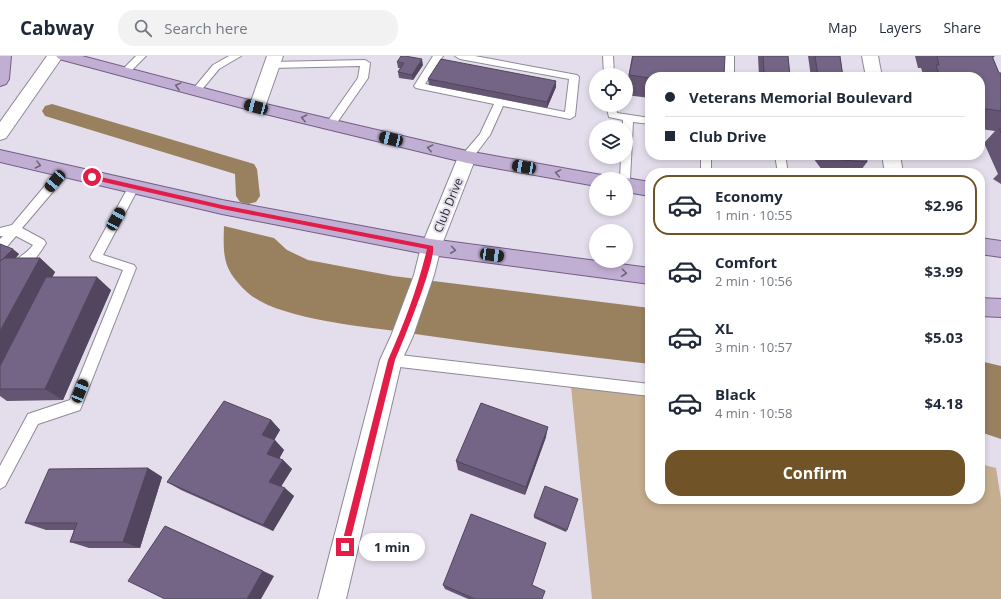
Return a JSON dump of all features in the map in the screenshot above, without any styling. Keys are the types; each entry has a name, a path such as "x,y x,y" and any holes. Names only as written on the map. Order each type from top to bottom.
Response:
{"main road":[{"path":"0,81 3,56"},
{"path":"64,56 256,107 467,157 589,179"},
{"path":"0,156 228,208 431,247 645,275"},
{"path":"633,186 645,188"},
{"path":"985,247 1001,249"},
{"path":"985,307 1001,308"}],"street":[{"path":"0,134 55,56"},
{"path":"870,56 873,72"},
{"path":"256,107 273,61"},
{"name":"Club Drive","path":"332,599 391,360 402,336 424,275 431,247 467,157"}],"lane":[{"path":"125,72 141,56"},
{"path":"196,91 216,67 236,56"},
{"path":"438,56 418,86 570,116 574,77 460,56"},
{"path":"608,56 609,68"},
{"path":"729,56 729,72"},
{"path":"273,61 365,63 363,78 330,124"},
{"path":"467,157 485,135 499,103"},
{"path":"612,112 612,114 645,120"},
{"path":"625,172 628,118"},
{"path":"0,247 64,171"},
{"path":"0,481 33,419 75,405 130,268 96,257 134,187"},
{"path":"0,232 14,229 40,244 33,254 14,271"},
{"path":"391,360 645,389"}],"shaded area":[{"path":"224,226 274,238 287,250 308,260 393,276 645,307 645,363 491,345 318,320 297,315 261,302 248,293 229,270 226,263"},
{"path":"985,362 1001,366 1001,439 985,434"},
{"path":"570,376 645,384 645,504 985,504 985,465 996,468 1001,499 1001,599 592,599"}],"building":[{"path":"401,56 422,59 412,75 398,72 404,63 397,62"},
{"path":"633,56 725,56 724,72 645,72 645,77 633,76 633,68 630,68"},
{"path":"763,56 788,56 790,72 764,72"},
{"path":"815,56 840,56 842,72 817,72"},
{"path":"937,56 992,56 999,73 1001,73 1001,111 985,109 985,72 938,72 936,65 939,65"},
{"path":"441,59 556,81 547,102 428,79"},
{"path":"842,160 867,160 867,162"},
{"path":"0,244 13,249 0,261"},
{"path":"5,258 40,258 0,331 0,261"},
{"path":"46,277 97,277 45,389 0,389 0,366"},
{"path":"224,401 271,420 262,435 275,440 267,454 283,460 269,482 285,488 263,525 167,482"},
{"path":"481,403 548,427 526,487 456,461"},
{"path":"148,468 123,542 70,542 77,523 25,523 49,469"},
{"path":"545,486 578,499 567,530 534,516"},
{"path":"471,514 546,543 532,585 545,591 542,599 475,599 443,585"},
{"path":"165,526 263,571 247,599 165,599 128,581"}],"waterway":[{"path":"52,111 246,169 248,196"}],"route":[{"path":"92,177 255,214 431,247 424,275 402,336 391,360 345,547"}]}
